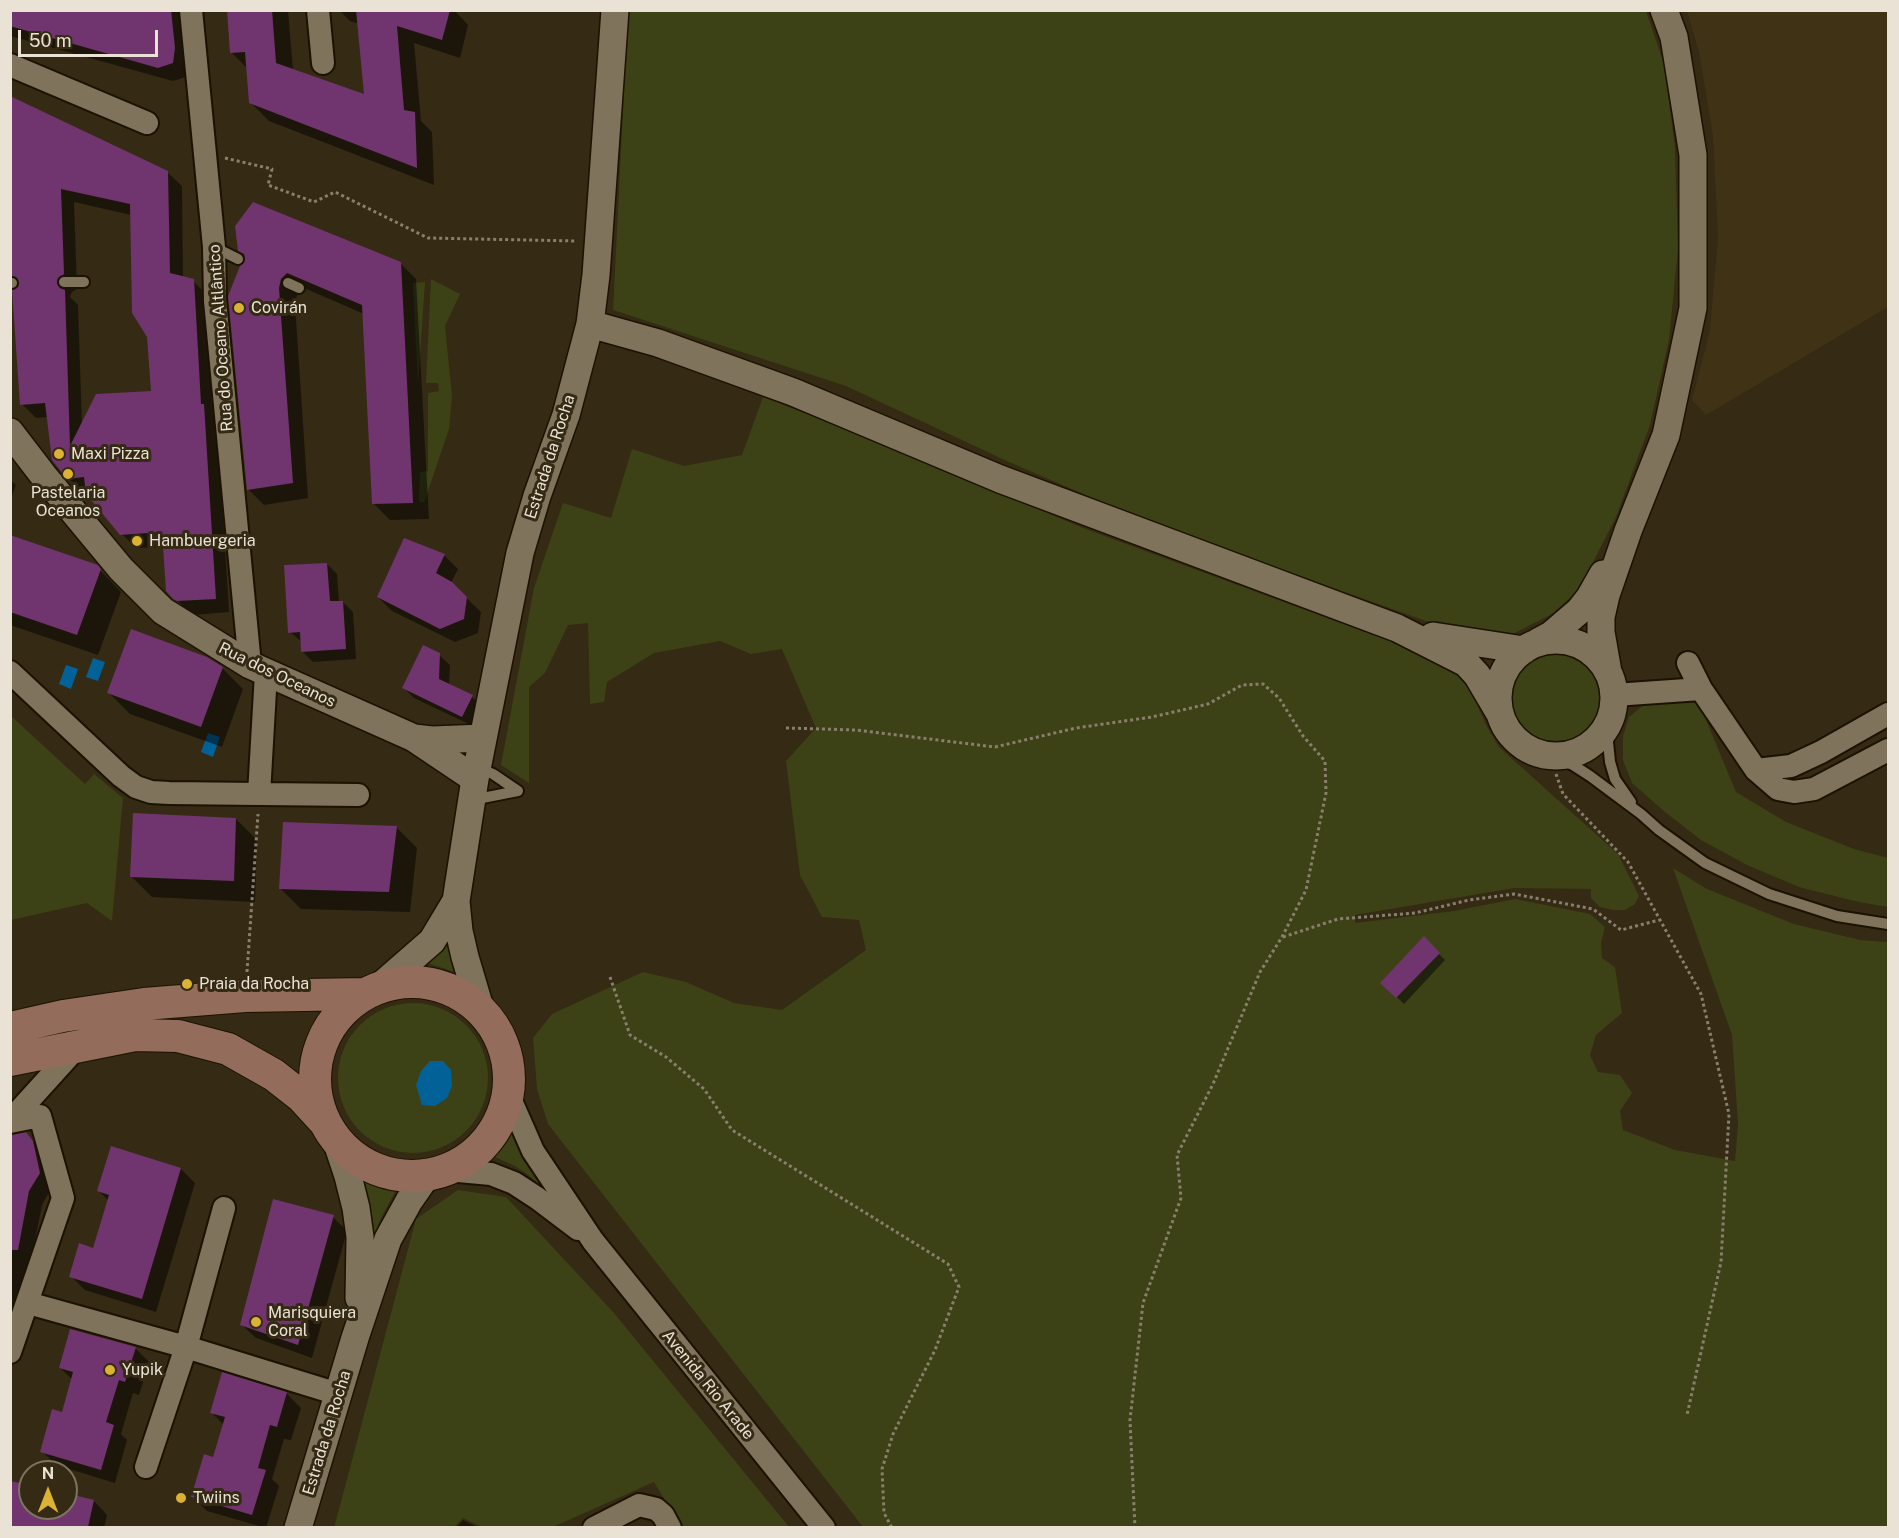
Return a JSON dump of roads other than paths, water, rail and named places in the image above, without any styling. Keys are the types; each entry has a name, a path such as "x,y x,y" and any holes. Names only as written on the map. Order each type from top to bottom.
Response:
{"main road":[{"path":"10,1060 135,1035 178,1036 228,1049 274,1075 302,1097 331,1132 351,1154 368,1166 387,1173 407,1176 437,1172 465,1160 481,1148 494,1132 503,1114 508,1094 509,1074 506,1054 498,1035 481,1011 456,993 437,986 417,982 396,983 370,992 349,1005 336,1018 319,1051 315,1069 315,1088 318,1106 331,1132"},
{"path":"10,1028 63,1016 133,1005 245,996 370,992"}],"street":[{"name":"Rua do Oceano Altlântico","path":"191,10 214,247 215,301 258,669 259,794"},
{"path":"318,10 323,63"},
{"name":"Estrada da Rocha","path":"481,1011 459,931 456,901 474,782 520,553 537,496 566,415 590,324 615,10"},
{"path":"590,324 658,343 793,392 1011,483 1397,628 1466,663 1477,675 1511,735 1555,765 1588,747 1601,735 1611,695 1601,617 1606,595 1628,531 1666,435 1693,308 1693,155 1674,37 1664,10"},
{"path":"10,65 147,123"},
{"name":"Rua dos Oceanos","path":"10,432 121,569 163,611 258,669 414,738"},
{"path":"1500,714 1498,701 1502,678 1515,657 1551,635 1579,611 1590,597 1628,531"},
{"path":"1397,628 1443,638 1529,647 1547,641 1571,642 1593,653 1611,695"},
{"path":"1688,663 1701,689 1756,770 1778,789 1794,792 1814,789 1888,750"},
{"path":"10,672 121,776 136,787 151,792 169,793 358,795"},
{"path":"1611,695 1701,689"},
{"path":"1756,770 1791,766 1821,752 1888,714"},
{"path":"414,738 432,740 483,738"},
{"path":"414,738 474,782"},
{"name":"Estrada da Rocha","path":"370,992 432,941 456,901"},
{"path":"10,1122 77,1047"},
{"path":"508,1094 533,1151 593,1242"},
{"path":"10,1122 40,1116 63,1198 10,1352"},
{"name":"Estrada da Rocha","path":"331,1132 356,1208 360,1237 360,1277 355,1338"},
{"path":"437,1172 491,1174 514,1183 593,1242"},
{"name":"Estrada da Rocha","path":"298,1527 355,1338 388,1239 409,1201 437,1172"},
{"path":"146,1467 186,1347 225,1208"},
{"name":"Avenida Rio Arade","path":"593,1242 824,1527"},
{"path":"28,1303 186,1347 338,1394"},
{"path":"594,1527 639,1505 656,1509 663,1515 670,1527"}],"lane":[{"path":"214,247 238,259"},
{"path":"64,282 84,282"},
{"path":"288,283 299,288"},
{"path":"1611,695 1608,742 1610,762 1615,779 1641,814"},
{"path":"1555,765 1582,770 1705,863 1769,894 1837,916 1888,924"}],"water":[{"path":"93,658 105,662 98,681 86,677"},
{"path":"66,665 78,669 71,689 59,684"},
{"path":"208,733 220,737 213,757 201,752"},
{"path":"430,1061 443,1061 451,1070 452,1086 447,1098 435,1106 422,1105 416,1085 421,1071"}],"place":[{"name":"Covirán","path":"239,308"},
{"name":"Maxi Pizza","path":"59,454"},
{"name":"Pastelaria Oceanos","path":"68,474"},
{"name":"Hambuergeria","path":"137,541"},
{"name":"Praia da Rocha","path":"187,984"},
{"name":"Marisquiera Coral","path":"256,1322"},
{"name":"Yupik","path":"110,1370"},
{"name":"Twiins","path":"181,1498"}]}
